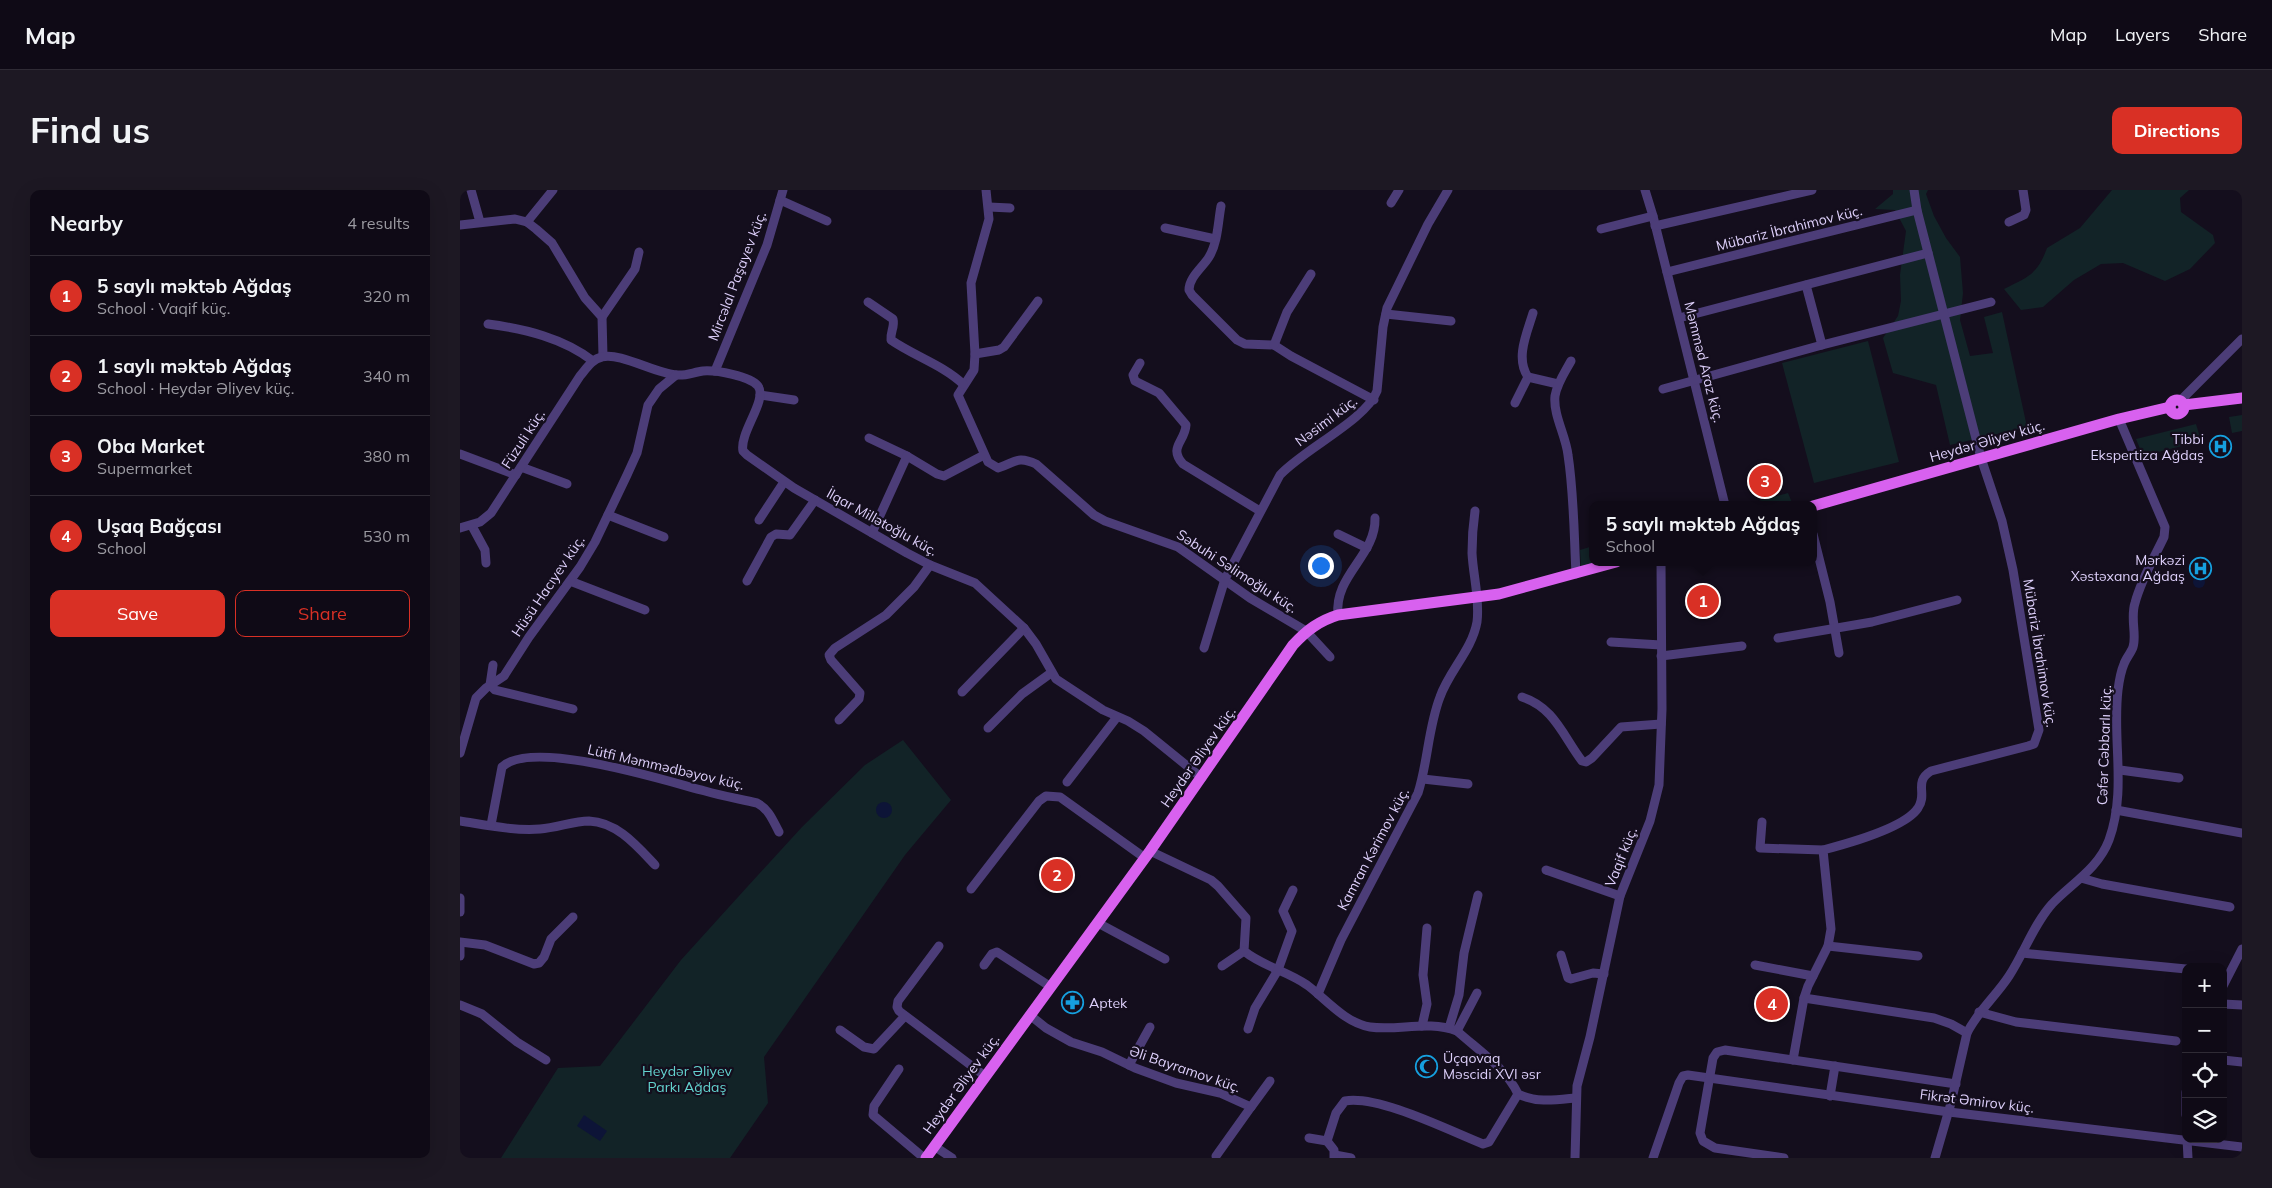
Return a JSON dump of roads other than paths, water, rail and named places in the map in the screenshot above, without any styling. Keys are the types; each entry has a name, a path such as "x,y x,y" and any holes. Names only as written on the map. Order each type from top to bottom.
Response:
{"main road":[{"name":"Heydər Əliyev küç.","path":"1817,505 2178,404 2242,398"},
{"name":"Heydər Əliyev küç.","path":"925,1158 1148,855 1294,645 1306,631 1317,623 1338,615 1506,592 1603,566"}],"street":[{"path":"471,190 480,222"},
{"path":"527,222 553,190"},
{"name":"Mircəlal Paşayev küç.","path":"715,371 767,245 783,190"},
{"path":"869,438 944,476 984,455 958,400 959,390 972,376 975,354 971,283 988,225 989,207 986,190"},
{"path":"1391,204 1399,190"},
{"name":"Nəsimi küç.","path":"1204,648 1225,580 1280,475 1290,464 1357,416 1374,400 1377,391 1386,314 1397,285 1448,190"},
{"name":"Məmməd Araz küç.","path":"1644,190 1679,318 1724,501"},
{"path":"1602,229 1654,221 1782,193 1812,190"},
{"path":"1914,190 1917,210 1981,458"},
{"path":"2009,222 2024,215 2026,210 2023,190"},
{"path":"780,200 827,221"},
{"path":"1220,206 1215,239 1209,257 1190,282 1189,290 1237,340 1244,344 1274,345 1374,400"},
{"path":"989,207 1010,208"},
{"name":"Mübariz İbrahimov küç.","path":"1667,272 1917,210"},
{"path":"460,225 515,219 527,222 552,243 586,298 602,317"},
{"path":"1165,228 1215,239"},
{"path":"639,252 635,269 602,317 603,356 614,357 676,376 715,371 754,382 760,390 760,394 794,400"},
{"path":"1679,318 1928,253"},
{"path":"1274,345 1287,312 1311,274"},
{"path":"1806,285 1822,345"},
{"path":"975,354 1004,347 1038,301"},
{"path":"868,302 893,319 894,324 890,334 891,340 910,353 949,372 963,384"},
{"path":"1663,388 1991,302"},
{"path":"1515,403 1528,377 1522,349 1533,313"},
{"path":"1386,314 1451,320"},
{"path":"488,324 540,334 560,342 593,361"},
{"path":"2178,404 2242,338"},
{"name":"Füzuli küç.","path":"460,528 472,526 492,513 580,376 593,361 603,356"},
{"path":"1570,361 1558,384 1555,403 1557,416 1566,439 1569,459 1576,574"},
{"path":"1140,363 1133,375 1135,381 1159,394 1186,424 1186,432 1176,450 1177,457 1183,464 1260,511"},
{"name":"Hüsü Hacıyev küç.","path":"460,753 476,698 490,685 504,676 595,542 637,453 648,405 659,389 676,376"},
{"path":"1528,377 1558,384"},
{"name":"İlqar Millətoğlu küç.","path":"760,394 746,433 743,451 784,482 872,533 930,565 975,583 1024,628 1036,644 1051,673 1063,684 1091,703 1144,731 1202,778"},
{"name":"Cəfər Cəbbarlı küç.","path":"1935,1158 1949,1112 1967,1033 1979,1012 2000,990 2046,912 2094,866 2101,857 2109,839 2116,810 2120,770 2116,720 2118,689 2123,665 2133,649 2132,624 2135,601 2164,537 2165,527 2119,419"},
{"path":"460,454 567,484"},
{"name":"Səbuhi Səlimoğlu küç.","path":"984,455 988,462 998,468 1017,459 1036,464 1094,515 1105,521 1178,547 1250,598 1306,631 1330,657"},
{"path":"872,533 907,456"},
{"name":"Mübariz İbrahimov küç.","path":"1823,850 1882,832 1911,816 1918,808 1922,799 1921,780 1924,775 1931,771 2028,746 2034,744 2038,738 2039,730 2013,570 2000,512 1981,458"},
{"path":"759,520 784,482"},
{"path":"747,580 771,538 776,534 790,535 815,500"},
{"name":"Kamran Kərimov küç.","path":"1318,994 1341,940 1418,793 1423,779 1432,721 1445,683 1459,662 1477,623 1472,554 1475,511"},
{"path":"608,515 664,537"},
{"path":"1338,615 1337,603 1341,588 1376,531 1375,518"},
{"path":"472,526 485,550 486,563"},
{"path":"1338,534 1367,548"},
{"path":"1817,551 1836,629 1839,653"},
{"path":"839,720 859,699 860,693 831,660 829,655 835,648 886,615 914,587 930,565"},
{"name":"Vaqif küç.","path":"1575,1158 1575,1098 1620,896 1654,808 1661,772 1661,566"},
{"path":"570,581 645,610"},
{"path":"1778,638 1872,622 1957,600"},
{"path":"962,692 1024,628"},
{"path":"1611,642 1661,645"},
{"path":"1661,656 1742,646"},
{"path":"493,665 489,679 490,685 500,693 573,709"},
{"path":"988,728 1022,694 1051,673"},
{"path":"1522,697 1535,701 1555,719 1582,761 1586,762 1621,727 1662,724"},
{"path":"1067,782 1117,716"},
{"name":"Lütfi Məmmədbəyov küç.","path":"491,825 502,767 507,762 530,758 574,760 601,764 757,803 764,806 778,832"},
{"path":"2120,770 2179,778"},
{"path":"1423,779 1468,784"},
{"path":"971,889 1038,801 1046,796 1060,797 1148,855 1218,886 1246,918 1244,950"},
{"path":"2116,810 2242,833"},
{"path":"460,821 538,829 579,822 600,823 614,828 628,837 655,865"},
{"path":"1762,822 1760,848 1823,850 1831,929 1828,946 1804,998 1793,1060"},
{"path":"1546,870 1620,896"},
{"path":"2081,878 2102,884 2230,907"},
{"path":"1248,1029 1255,1008 1278,970 1292,931 1283,911 1293,890"},
{"path":"1453,1029 1464,953 1478,895"},
{"path":"460,898 460,912"},
{"path":"460,942 485,945 534,964 539,963 544,957 551,939 572,918"},
{"path":"1098,923 1165,959"},
{"path":"1422,1026 1427,1004 1423,976 1427,928"},
{"path":"460,946 460,956"},
{"path":"939,946 898,1001 897,1007 905,1016 986,1076"},
{"path":"1828,946 1918,956"},
{"path":"2227,978 2242,949"},
{"path":"1222,966 1244,950"},
{"path":"1244,950 1306,984 1349,1019 1370,1027 1422,1026 1453,1029 1506,1074 1513,1082 1518,1094 1545,1101 1575,1098"},
{"path":"984,965 992,954 997,952 1051,988"},
{"path":"1561,954 1566,974 1571,980 1593,973 1604,974"},
{"path":"2022,954 2182,969"},
{"path":"1755,965 1813,976"},
{"path":"1453,1029 1477,992"},
{"path":"1804,998 1934,1018 1951,1024 1967,1033"},
{"path":"460,1004 482,1014 517,1042 546,1060"},
{"path":"2227,1004 2242,1006"},
{"path":"1979,1012 2016,1022 2176,1042"},
{"path":"840,1030 864,1047 874,1049 879,1046 905,1016"},
{"name":"Əli Bayramov küç.","path":"1031,1016 1055,1034 1071,1042 1102,1052 1129,1065 1176,1083 1220,1093 1251,1107 1216,1156"},
{"path":"1129,1065 1150,1027"},
{"path":"1784,1158 1715,1148 1703,1141 1700,1133 1712,1058 1717,1052 1725,1050 1956,1084"},
{"path":"2227,1060 2242,1062"},
{"path":"1830,1096 1835,1066"},
{"path":"899,1070 874,1106 874,1115 925,1158"},
{"name":"Fikrət Əmirov küç.","path":"1652,1158 1683,1076 1688,1075 1949,1112 2182,1139"},
{"path":"1251,1107 1270,1081"},
{"path":"1327,1141 1340,1104 1350,1100 1402,1111 1486,1144 1518,1094"},
{"path":"1309,1138 1327,1141 1334,1150 1335,1156 1351,1158"},
{"path":"2187,1143 2188,1158"},
{"name":"Fikrət Əmirov küç.","path":"2211,1143 2242,1147"},
{"path":"934,1146 952,1158"}],"water":[{"path":"2201,576 2204,577 2204,587 2197,588 2194,587 2193,580 2194,577"},
{"path":"881,802 887,802 892,807 890,816 881,818 876,813 876,807"},
{"path":"584,1115 607,1131 600,1141 577,1126"}],"place":[{"name":"Tibbi Ekspertiza Ağdaş","path":"2220,447"},
{"name":"Oba Market","path":"1765,481"},
{"name":"Mərkəzi Xəstəxana Ağdaş","path":"2201,568"},
{"name":"5 saylı məktəb Ağdaş","path":"1703,601"},
{"name":"1 saylı məktəb Ağdaş","path":"1057,875"},
{"name":"Aptek","path":"1073,1003"},
{"name":"Uşaq Bağçası","path":"1772,1004"},
{"name":"Üçqovaq Məscidi XVI əsr","path":"1427,1066"}],"park label":[{"name":"Heydər Əliyev Parkı Ağdaş","path":"687,1080"}]}
